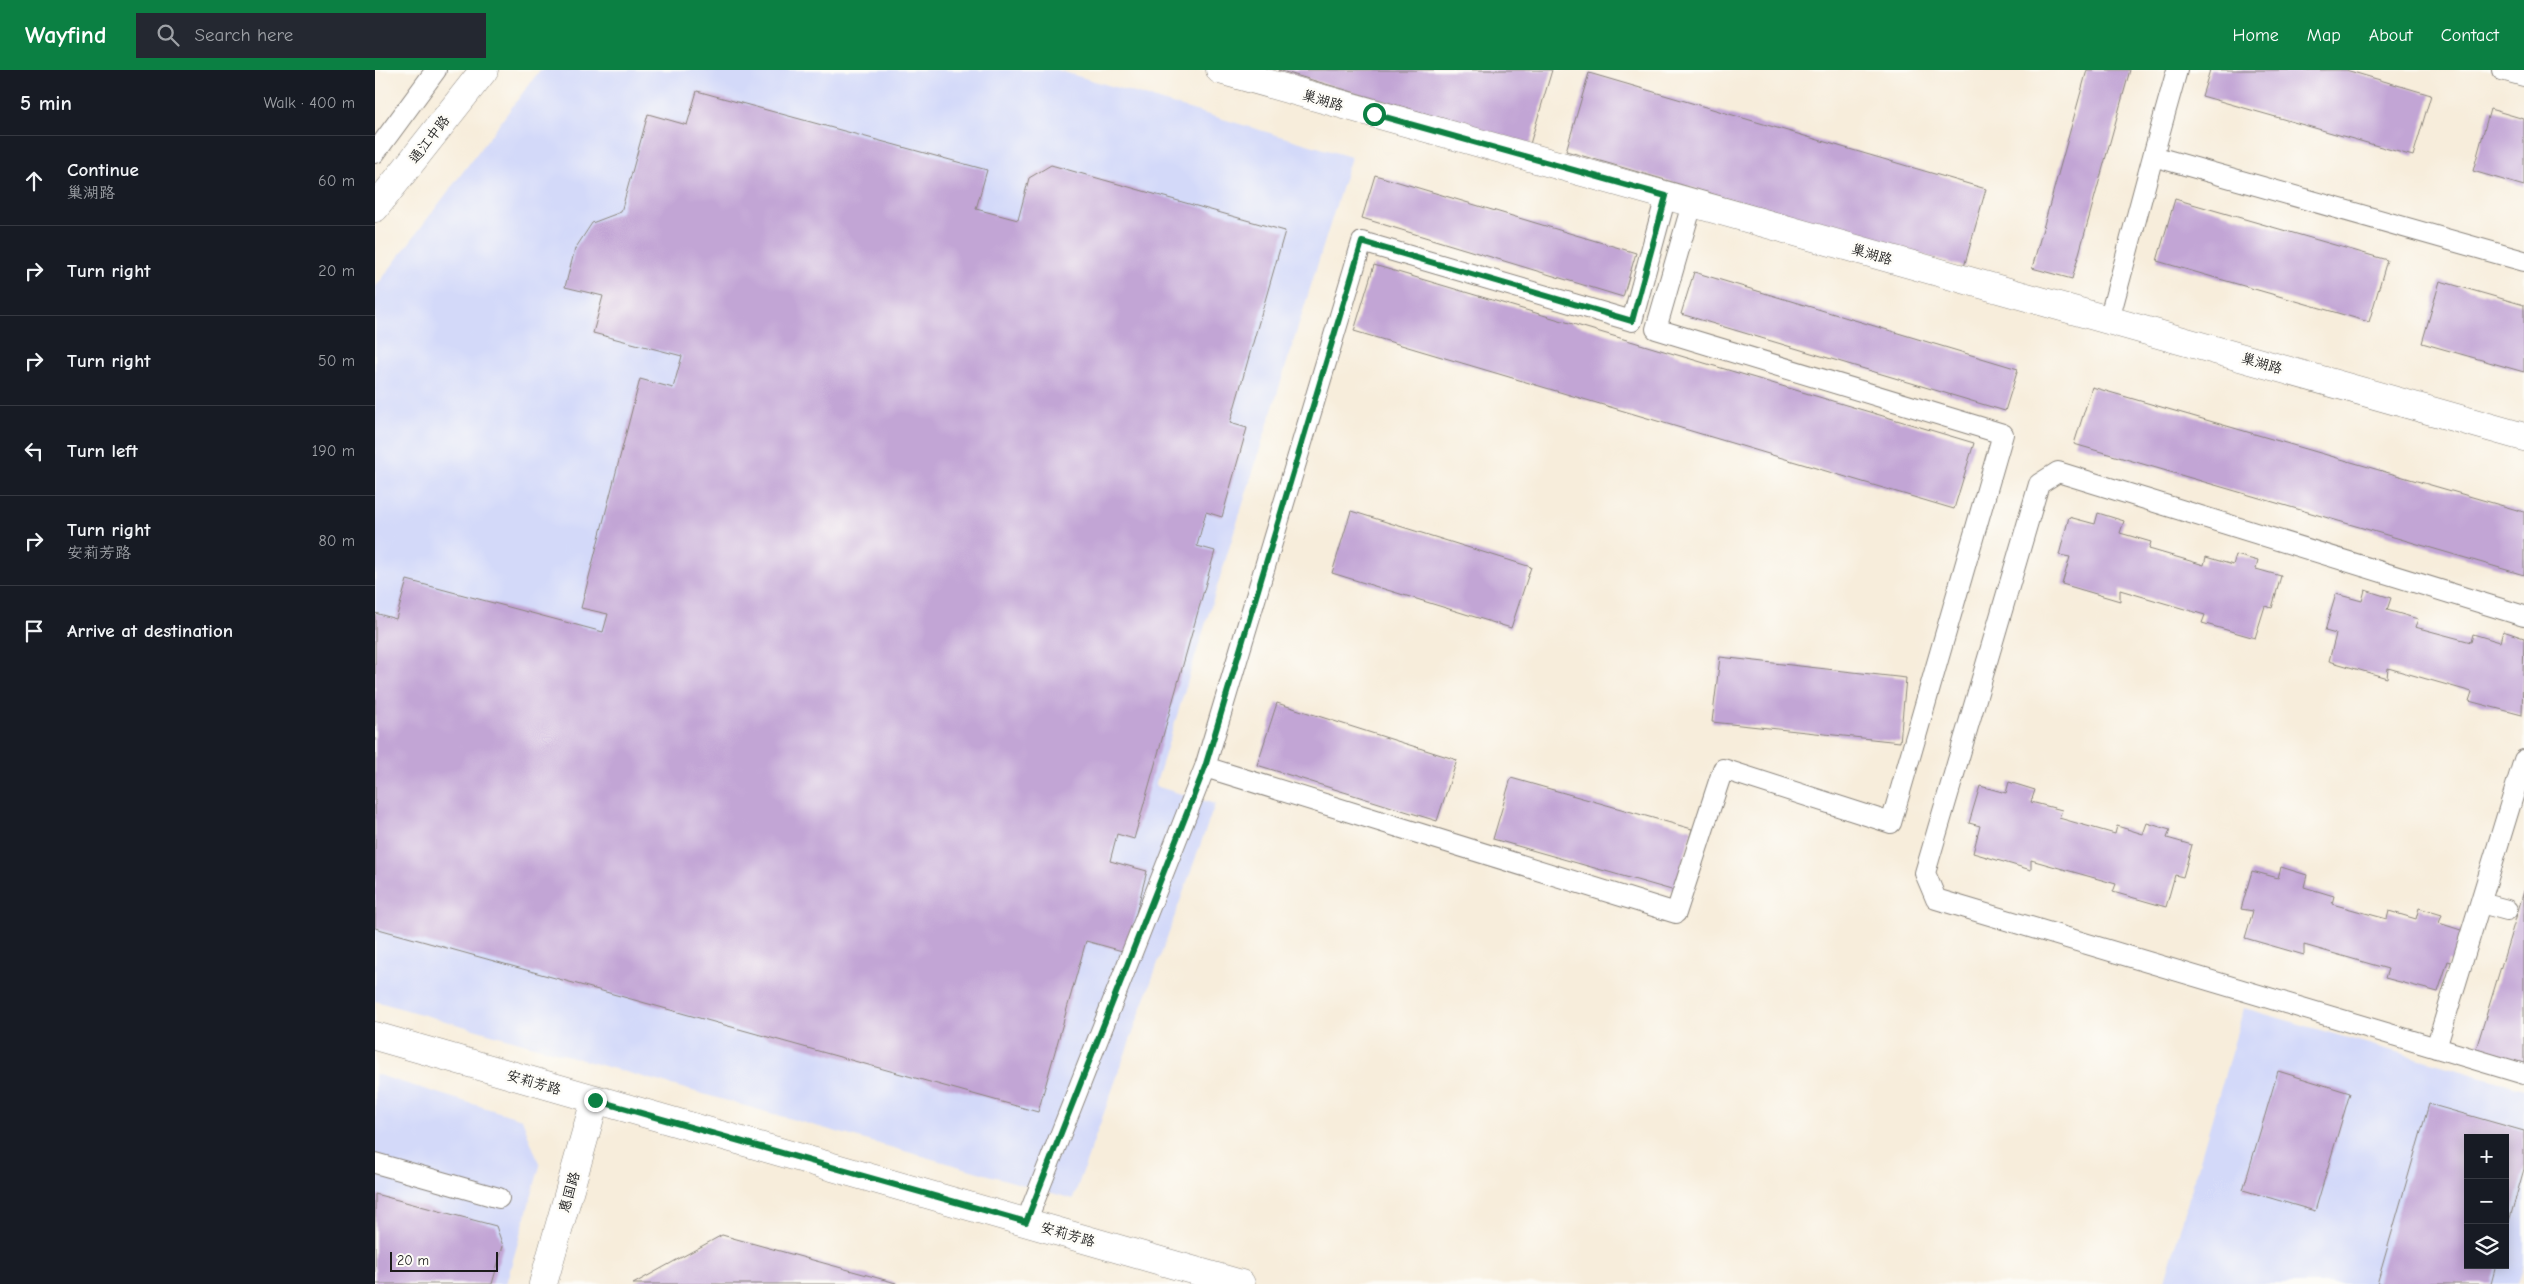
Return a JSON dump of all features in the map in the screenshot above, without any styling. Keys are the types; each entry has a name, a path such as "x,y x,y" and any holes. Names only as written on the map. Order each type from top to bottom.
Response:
{"street":[{"name":"通江中路","path":"375,208 484,70"},
{"name":"巢湖路","path":"1220,70 2524,437"},
{"name":"安莉芳路","path":"375,1036 1241,1284"},
{"name":"惠国路","path":"543,1284 595,1100"}],"lane":[{"path":"375,153 436,70"},
{"path":"2109,320 2177,70"},
{"path":"2502,70 2524,76"},
{"path":"2153,156 2524,261"},
{"path":"1026,1222 1205,767 1362,242 1632,321 1666,196"},
{"path":"1205,767 1676,913 1723,769 1891,823 2003,434 1656,329 1692,204"},
{"path":"2524,616 2058,472 2039,484 1925,873 1936,899 2524,1074"},
{"path":"2436,1048 2524,760"},
{"path":"2481,903 2507,910"},
{"path":"375,1163 499,1198"}],"shaded area":[{"path":"540,70 1057,70 1351,157 1155,786 1215,804 1073,1199 375,1001 375,288"},
{"path":"2244,1008 2524,1089 2524,1265 2518,1284 2164,1284"},
{"path":"375,1074 522,1119 540,1166 506,1284 375,1284"}],"building":[{"path":"1278,70 1552,70 1530,144"},
{"path":"2087,70 2130,70 2072,279 2032,268"},
{"path":"2210,70 2346,70 2431,95 2413,156 2202,96"},
{"path":"1589,73 1986,189 1964,267 1566,151"},
{"path":"697,91 987,170 976,209 1018,220 1029,178 1051,165 1285,231 1230,423 1247,428 1222,517 1206,512 1197,546 1215,551 1134,839 1117,834 1110,861 1147,871 1126,952 1086,941 1038,1112 375,928 375,613 396,619 407,580 603,632 608,614 581,608 640,379 673,388 682,356 593,333 603,296 565,287 575,249 592,223 621,212 648,114 687,125"},
{"path":"2490,109 2524,119 2524,186 2473,171"},
{"path":"1375,175 1636,253 1623,297 1362,218"},
{"path":"2175,199 2387,260 2369,322 2157,261"},
{"path":"1374,265 1974,443 1954,509 1354,331"},
{"path":"1694,272 2018,369 2005,411 1681,314"},
{"path":"2440,281 2524,305 2524,372 2422,343"},
{"path":"2092,387 2524,512 2524,575 2074,444"},
{"path":"1351,511 1531,567 1511,628 1332,573"},
{"path":"2098,513 2124,521 2120,533 2151,542 2149,549 2204,565 2206,557 2233,565 2236,555 2258,561 2256,569 2281,576 2272,608 2265,606 2255,638 2202,623 2205,615 2120,590 2120,601 2062,584 2070,557 2059,555 2069,517 2095,524"},
{"path":"2365,590 2391,598 2387,610 2418,619 2415,627 2471,642 2473,634 2500,642 2503,631 2524,638 2522,715 2469,701 2472,692 2388,668 2387,678 2329,661 2336,634 2325,631 2336,594 2362,601"},
{"path":"1720,657 1906,678 1900,742 1712,722"},
{"path":"1277,703 1457,760 1437,821 1257,765"},
{"path":"1511,778 1692,829 1675,891 1493,839"},
{"path":"2009,782 2035,790 2031,802 2062,810 2059,818 2115,834 2117,826 2143,834 2147,823 2170,830 2167,838 2192,845 2183,877 2175,875 2166,907 2113,892 2116,884 2031,860 2031,870 1973,853 1980,826 1969,823 1980,786 2006,793"},
{"path":"2281,867 2307,875 2304,887 2334,896 2332,904 2387,919 2389,911 2416,919 2419,908 2442,915 2439,923 2464,931 2455,963 2448,961 2438,992 2385,978 2388,969 2304,945 2304,955 2245,938 2253,911 2241,909 2252,871 2278,878"},
{"path":"2524,891 2524,1064 2476,1049"},
{"path":"2278,1071 2350,1093 2315,1211 2243,1190"},
{"path":"2429,1104 2524,1131 2524,1169 2509,1222 2509,1134 2464,1134 2464,1269 2495,1269 2491,1284 2377,1284"},
{"path":"375,1194 496,1226 503,1246 492,1284 375,1284"},
{"path":"722,1235 896,1283 896,1284 633,1284"}],"route":[{"path":"595,1100 1026,1222 1205,767 1362,242 1632,321 1666,196 1374,114"}]}
